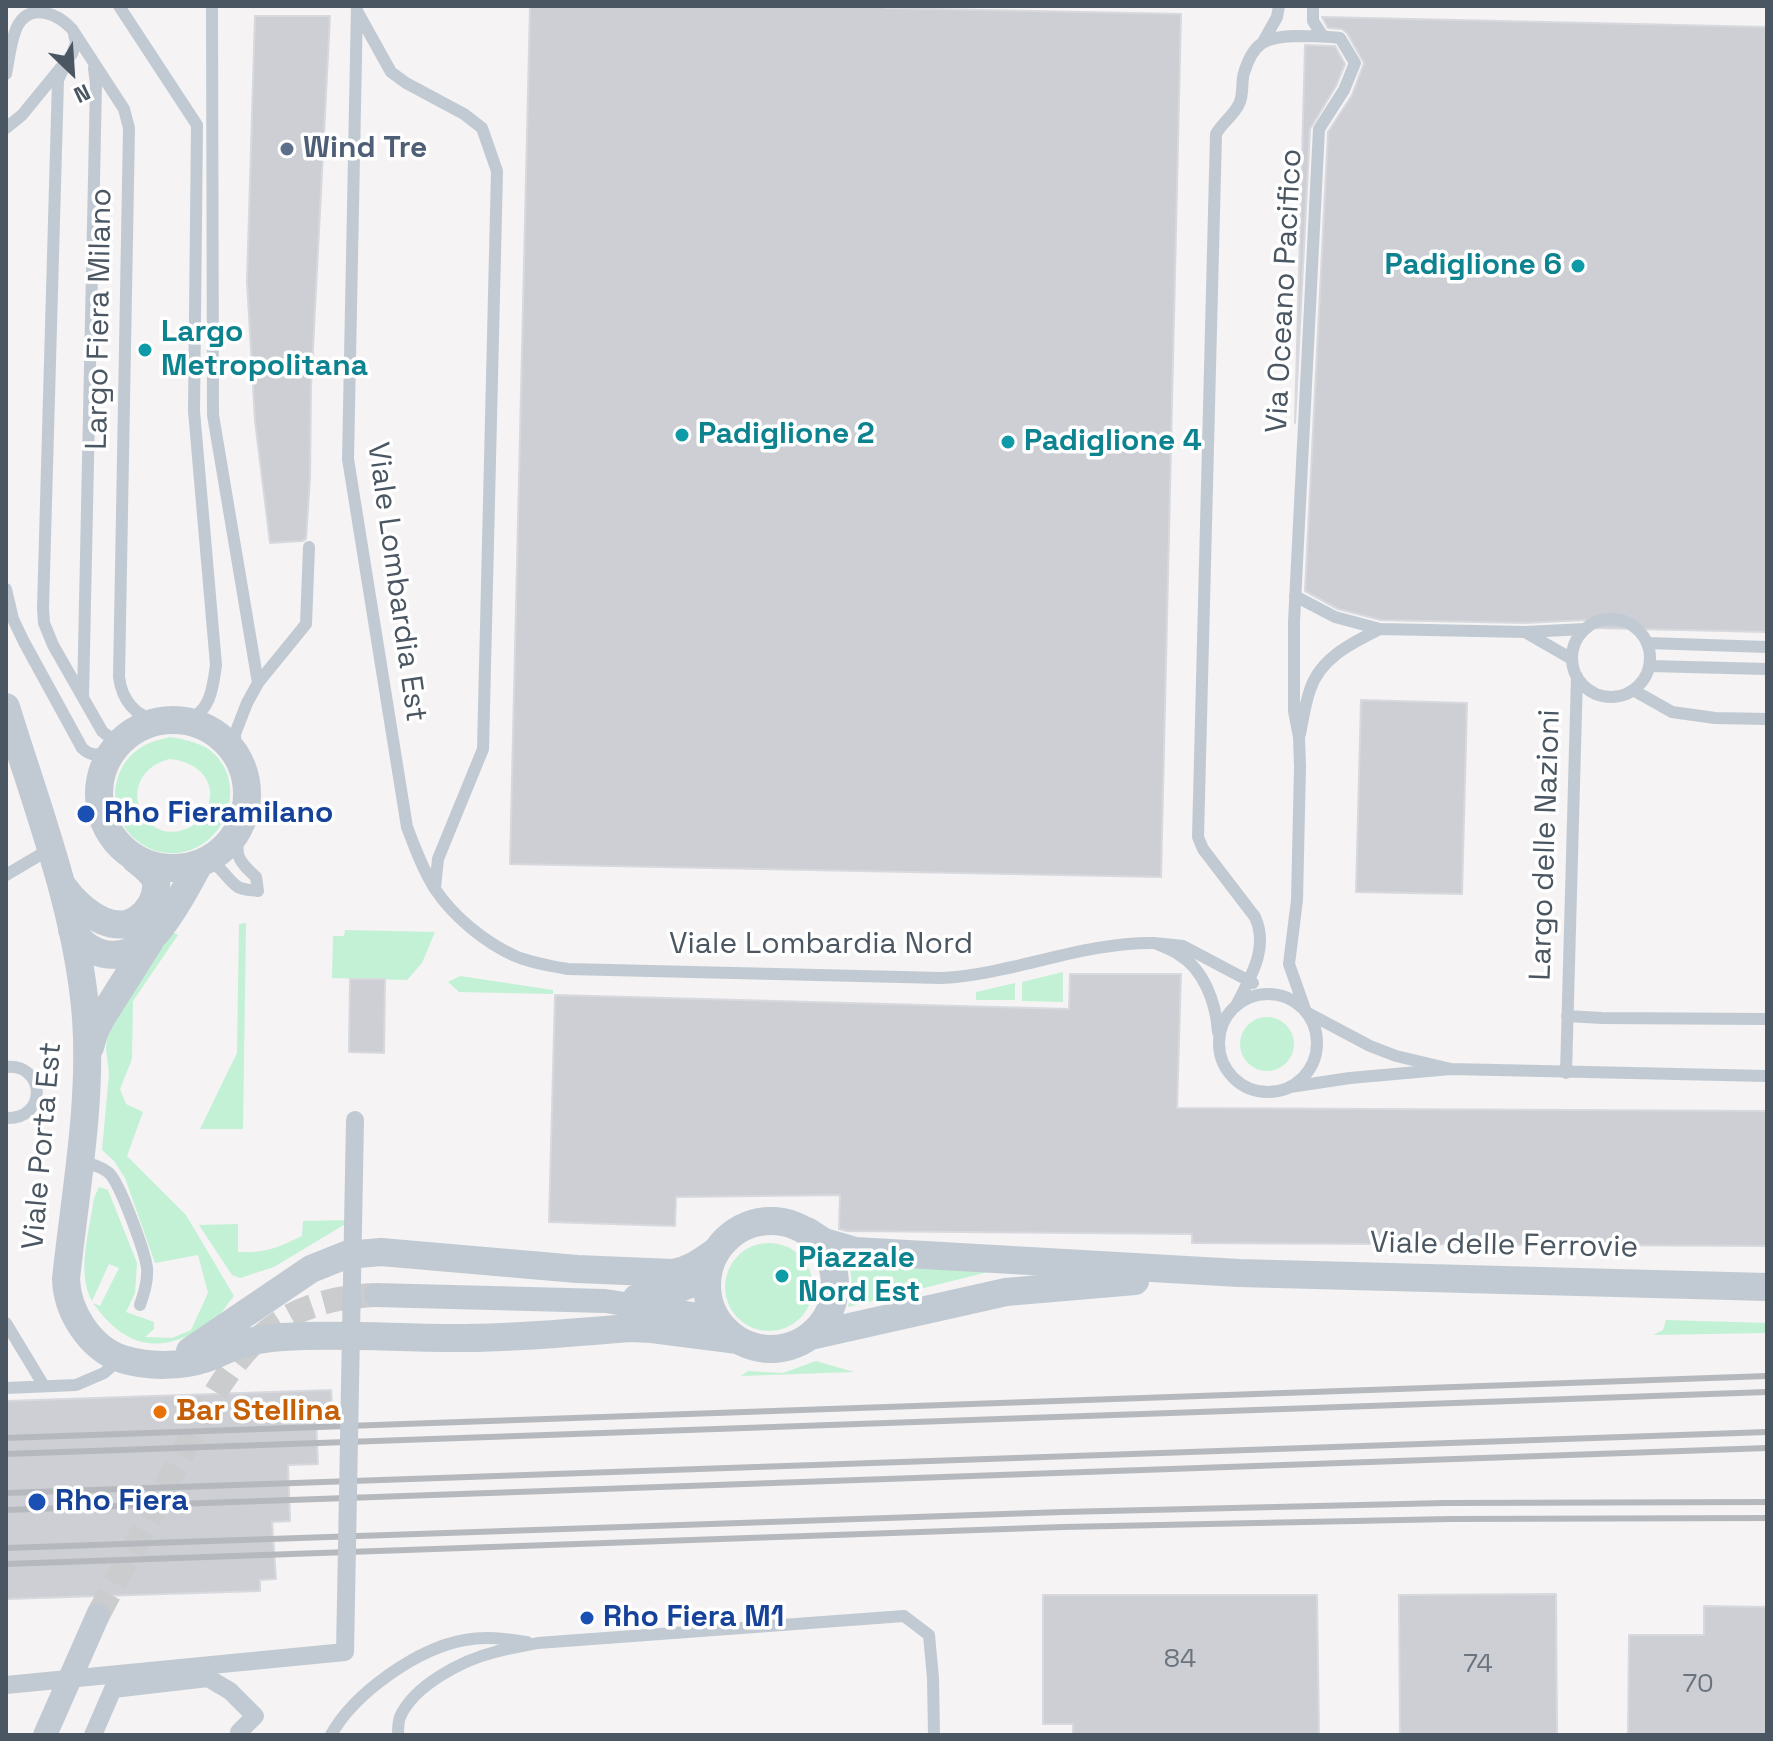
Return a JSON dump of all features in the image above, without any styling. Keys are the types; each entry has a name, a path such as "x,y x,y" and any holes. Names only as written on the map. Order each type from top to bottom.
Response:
{"street":[{"name":"Viale Porta Est","path":"6,707 60,882 80,970 85,1015 87,1063 84,1116 66,1292 75,1316 95,1342 108,1352 134,1361"},
{"path":"60,882 75,902 102,921 115,925 130,922 145,912 154,899 156,883 152,875 131,856 113,839 102,818 98,793 102,769 120,741 142,726 171,720 209,728 228,744 241,763 247,796 238,829 227,845 214,856 184,868 150,864 131,856"},
{"path":"87,1063 95,1030 199,864"},
{"path":"72,930 86,947 111,955 130,951 156,932"},
{"path":"6,1685 345,1652 355,1120"},
{"path":"376,1295 605,1301 693,1314 756,1347 774,1349 793,1345 810,1336 821,1324 830,1310 835,1277 822,1246 807,1231 788,1223 767,1221 746,1225 728,1236 700,1281 691,1287 605,1301"},
{"name":"Viale delle Ferrovie","path":"807,1231 824,1242 855,1251 1239,1273 1767,1287"},
{"path":"134,1361 179,1355 194,1349 311,1269 346,1255 381,1252 577,1269 673,1273 711,1262"},
{"path":"711,1262 706,1284 710,1307 731,1334"},
{"name":"Viale delle Ferrovie","path":"810,1336 1006,1292 1239,1273"},
{"path":"134,1361 189,1363 248,1342 284,1337 465,1338 631,1328 731,1334"},
{"path":"45,1735 98,1615"},
{"path":"93,1735 113,1689 208,1678 230,1691 255,1716 239,1732 242,1735"}],"lane":[{"name":"Largo Fiera Milano","path":"25,6 64,21 72,29 124,109 129,128 119,677 120,686 131,707 148,719 171,720"},
{"path":"119,6 197,125 194,411 216,665 206,705 197,716 171,720"},
{"path":"212,6 213,415 258,683"},
{"path":"1237,1004 1261,947 1260,927 1203,849 1198,837 1216,134 1241,103 1243,75 1251,54 1263,42 1277,17 1279,6"},
{"path":"1313,6 1313,21 1322,35"},
{"path":"357,8 391,72 464,114 482,128 497,171 483,749 438,859 435,888"},
{"name":"Viale Lombardia Est","path":"357,8 348,459 353,503 407,827 435,888 464,921 490,942"},
{"path":"6,74 20,21 45,12"},
{"path":"72,29 76,43 58,80 44,623 102,731 120,741"},
{"path":"1263,42 1272,37 1322,35"},
{"name":"Via Oceano Pacifico","path":"1306,1012 1289,964 1297,900 1299,737 1294,711 1295,596 1319,129 1344,90 1355,63 1340,38 1322,35"},
{"path":"83,697 96,84 94,65 87,53"},
{"path":"8,128 68,59"},
{"path":"241,763 235,734 242,714 258,683 306,624 309,547"},
{"path":"6,589 13,619 82,748 90,755 96,755 120,741"},
{"path":"1295,596 1335,617 1380,629 1525,632 1585,629"},
{"path":"1600,620 1628,622 1639,630 1648,643 1649,666 1643,681 1633,690 1615,697 1597,694 1586,688 1577,676 1572,659 1575,644 1585,629 1600,620"},
{"path":"1299,737 1310,687 1327,660 1354,641 1380,629"},
{"path":"1525,632 1572,659"},
{"path":"1648,643 1767,647"},
{"path":"1649,666 1767,669"},
{"name":"Largo delle Nazioni","path":"1566,1073 1577,676"},
{"path":"1633,690 1672,712 1715,718 1767,719"},
{"path":"199,864 215,865 239,888 258,891 256,877 243,865 236,852 238,829"},
{"path":"6,875 50,849"},
{"name":"Viale Lombardia Nord","path":"490,942 514,955 543,965 568,969 912,978 961,977 1112,945 1154,943 1183,946 1274,994"},
{"path":"1154,943 1179,955 1199,975 1217,1016 1222,1061 1230,1075 1242,1085 1258,1091 1274,1092 1350,1078 1451,1069 1767,1076"},
{"path":"1218,1044 1228,1013 1237,1004 1261,994 1274,994 1286,997 1306,1012 1370,1046 1396,1056 1451,1069"},
{"path":"1290,1087 1303,1077 1313,1063 1317,1050 1314,1026 1306,1012"},
{"name":"Largo delle Nazioni","path":"1567,1016 1767,1019"},
{"path":"6,1067 24,1070 33,1078 38,1089 36,1102 29,1112 6,1118"},
{"path":"79,1161 106,1171 116,1183 145,1257 146,1287 140,1305"},
{"path":"6,1323 44,1386"},
{"path":"6,1388 76,1385 134,1361"},
{"path":"398,1735 400,1717 421,1692 443,1674 494,1652 538,1643 904,1616 929,1635 934,1735"},
{"path":"331,1735 360,1697 415,1659 441,1647 464,1640 492,1637 538,1643"}],"green space":[{"path":"170,737 205,747 220,761 228,778 230,797 226,816 216,832 201,845 182,852 160,852 141,843 125,828 116,804 118,779 130,757 152,742","holes":["169,759 180,761 204,776 210,792 209,802 205,813 194,825 170,832 156,828 146,819 139,807 137,793 141,779 152,767"]},
{"path":"246,923 243,1129 200,1129 237,1053 239,924"},
{"path":"345,930 435,932 422,963 407,980 332,978 333,936 344,936"},
{"path":"171,931 178,935 133,1001 132,1059 120,1089 126,1104 143,1112 127,1156 186,1215 234,1296 206,1328 180,1339 153,1344 130,1338 110,1323 93,1303 100,1306 119,1268 109,1264 92,1301 87,1290 85,1264 94,1198 99,1187 108,1190 137,1263 135,1293 126,1312 154,1322 154,1329 145,1337 172,1338 191,1330 208,1293 198,1255 155,1263 125,1178 102,1150 109,1074 108,1031"},
{"path":"1063,972 1063,1002 1022,1001 1022,982"},
{"path":"460,976 553,990 553,994 459,992 448,982"},
{"path":"1015,983 1015,1000 976,1000 976,992"},
{"path":"1267,1017 1286,1025 1294,1044 1286,1063 1267,1071 1248,1063 1240,1044 1248,1025"},
{"path":"352,1220 274,1267 240,1278 232,1275 199,1225 238,1224 238,1252 256,1252 302,1236 303,1221"},
{"path":"760,1243 778,1243 794,1250 806,1262 813,1278 813,1296 806,1312 794,1324 778,1331 760,1331 744,1324 732,1312 725,1296 725,1278 732,1262 744,1250"},
{"path":"847,1259 1012,1266 848,1307 852,1283"},
{"path":"1666,1320 1767,1323 1767,1333 1653,1335 1663,1330"},
{"path":"816,1361 854,1372 741,1376 748,1371 783,1373"}],"building":[{"path":"530,6 884,6 1181,14 1161,877 510,864"},
{"name":"Wind Tre","path":"255,16 330,16 306,539 270,543 255,421 247,281"},
{"name":"Padiglione 6","path":"1322,17 1767,27 1767,632 1594,628 1590,621 1585,620 1525,623 1381,620 1338,609 1305,591 1328,132 1352,95 1364,63 1347,33 1342,29 1328,28"},
{"path":"1305,45 1335,46 1345,64 1336,86 1310,129 1295,423"},
{"path":"1361,700 1467,703 1462,894 1356,892"},
{"path":"1070,974 1181,974 1177,1108 1767,1111 1767,1246 1192,1243 1192,1234 847,1231 839,1229 840,1195 676,1197 675,1226 549,1222 555,995 1069,1009"},
{"path":"350,979 385,979 384,1053 349,1052"},
{"path":"331,1390 333,1419 316,1420 318,1464 288,1465 290,1521 272,1522 276,1579 260,1580 260,1591 6,1599 6,1401"},
{"path":"1556,1594 1557,1735 1400,1735 1399,1595"},
{"path":"1043,1595 1317,1595 1319,1735 1073,1735 1073,1724 1043,1724"},
{"path":"1704,1606 1767,1607 1767,1735 1628,1735 1629,1635 1704,1635"}],"tunnel":[{"path":"98,1615 205,1411 245,1352 281,1321 314,1305 374,1295"}],"railway":[{"path":"6,1438 1767,1376"},
{"path":"6,1454 1767,1392"},
{"path":"6,1493 1767,1432"},
{"path":"6,1510 1767,1448"},
{"path":"6,1548 1063,1512 1445,1503 1767,1502"},
{"path":"6,1564 1063,1527 1451,1519 1767,1518"}],"place":[{"name":"Wind Tre","path":"287,149"},
{"name":"Padiglione 6","path":"1578,266"},
{"name":"Largo Metropolitana","path":"145,350"},
{"name":"Padiglione 2","path":"682,435"},
{"name":"Padiglione 4","path":"1008,442"},
{"name":"Rho Fieramilano","path":"86,814"},
{"name":"Piazzale Nord Est","path":"782,1276"},
{"name":"Bar Stellina","path":"160,1412"},
{"name":"Rho Fiera","path":"37,1502"},
{"name":"Rho Fiera M1","path":"587,1618"}]}
